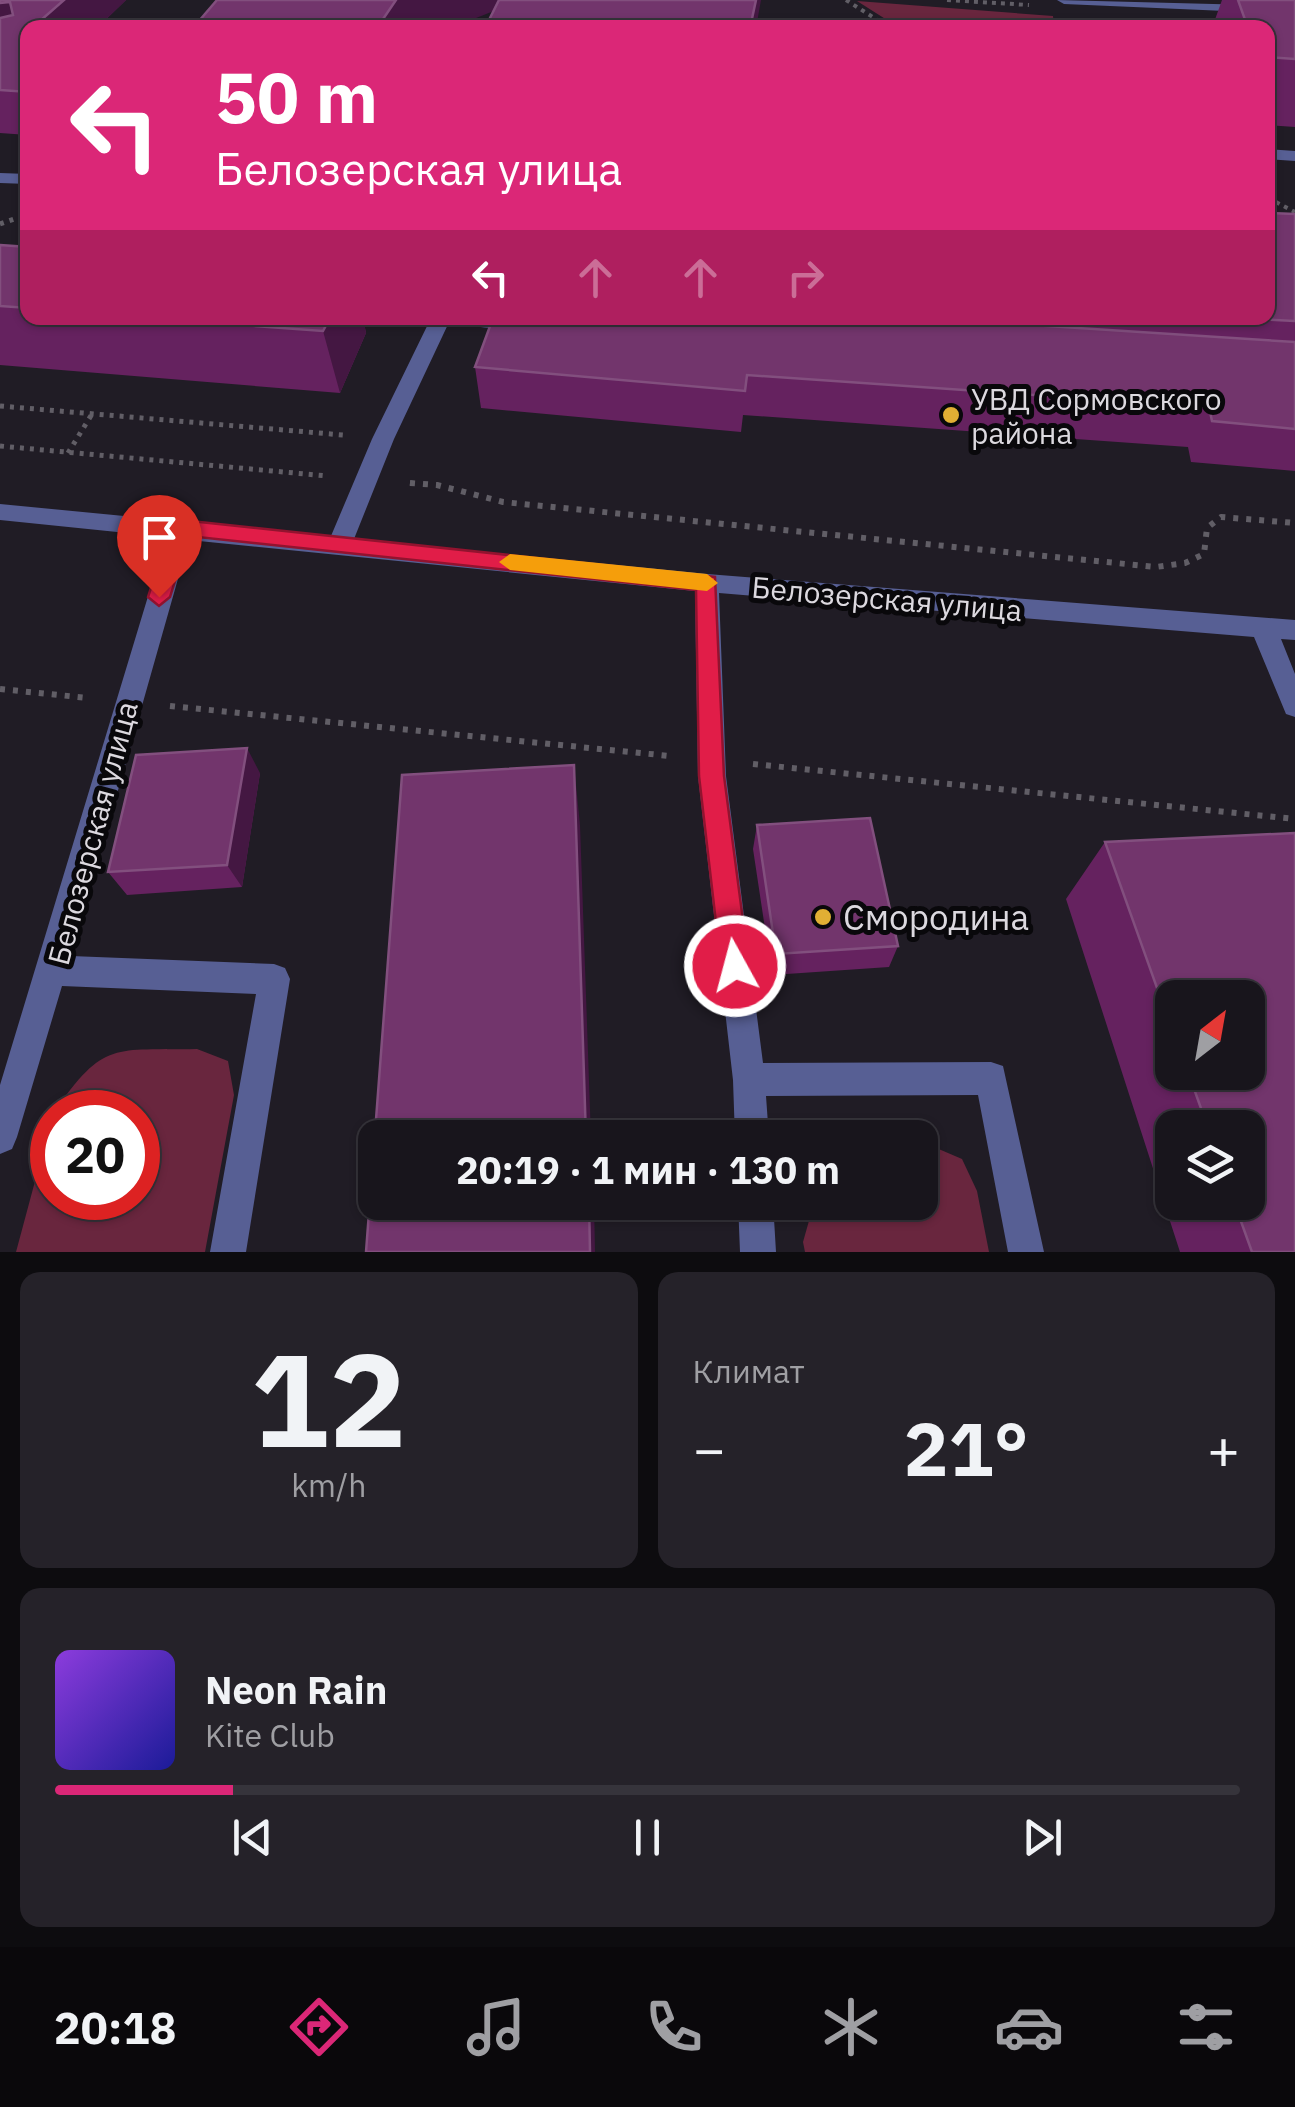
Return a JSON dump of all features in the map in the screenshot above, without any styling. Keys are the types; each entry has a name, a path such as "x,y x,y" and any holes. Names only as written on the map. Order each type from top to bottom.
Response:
{"street":[{"path":"497,20 543,0"},
{"path":"1064,0 1295,10"},
{"path":"340,544 438,325"},
{"name":"Белозерская улица","path":"0,512 707,583 1295,630"},
{"name":"Белозерская улица","path":"0,1136 54,971 127,702 181,528"},
{"path":"707,583 712,760 751,1120"},
{"path":"1264,629 1295,706"},
{"path":"54,971 274,978 228,1252"},
{"path":"749,1080 991,1078 1026,1252"},
{"path":"756,1220 758,1252"}],"path":[{"path":"846,0 877,20"},
{"path":"1,409 384,439"},
{"path":"68,453 92,414"},
{"path":"0,446 438,485 502,502 1156,567 1185,563 1204,554 1207,528 1222,517 1295,523"},
{"path":"0,689 1295,819"}],"shaded area":[{"path":"857,1 1053,16 1053,20 887,20"},
{"path":"197,1049 228,1061 234,1095 205,1252 16,1252 30,1200 30,1220 160,1220 160,1090 70,1090 100,1061 129,1051"},
{"path":"938,1149 962,1159 977,1191 989,1252 805,1252 803,1242 809,1220 938,1220"}],"building":[{"path":"0,0 64,0 41,20 20,20 20,91 0,90 0,18 13,15 10,2"},
{"path":"217,0 396,0 382,20 200,20"},
{"path":"499,0 756,0 752,20 489,20"},
{"path":"1238,0 1295,0 1295,59 1275,58 1275,20 1245,20"},
{"path":"1275,213 1295,214 1295,321 1275,320"},
{"path":"0,245 20,246 20,307 0,306"},
{"path":"241,325 326,325 323,331"},
{"path":"490,325 1030,325 1295,342 1295,429 1212,421 1209,407 747,375 745,391 475,367"},
{"path":"247,748 227,865 108,872 136,755"},
{"path":"574,765 585,1120 376,1120 402,775"},
{"path":"870,818 898,946 776,954 757,825"},
{"path":"1295,833 1295,1252 1252,1252 1240,1220 1265,1220 1265,1110 1202,1110 1194,1090 1265,1090 1265,980 1155,982 1105,842"},
{"path":"368,1220 589,1220 590,1252 366,1252"}],"slow traffic":[{"path":"510,562 707,583"}],"place":[{"name":"УВД Сормовского района","path":"951,415"},
{"name":"Смородина","path":"823,917"}],"route":[{"path":"159,597 181,528 707,583 712,776 735,966"}]}
